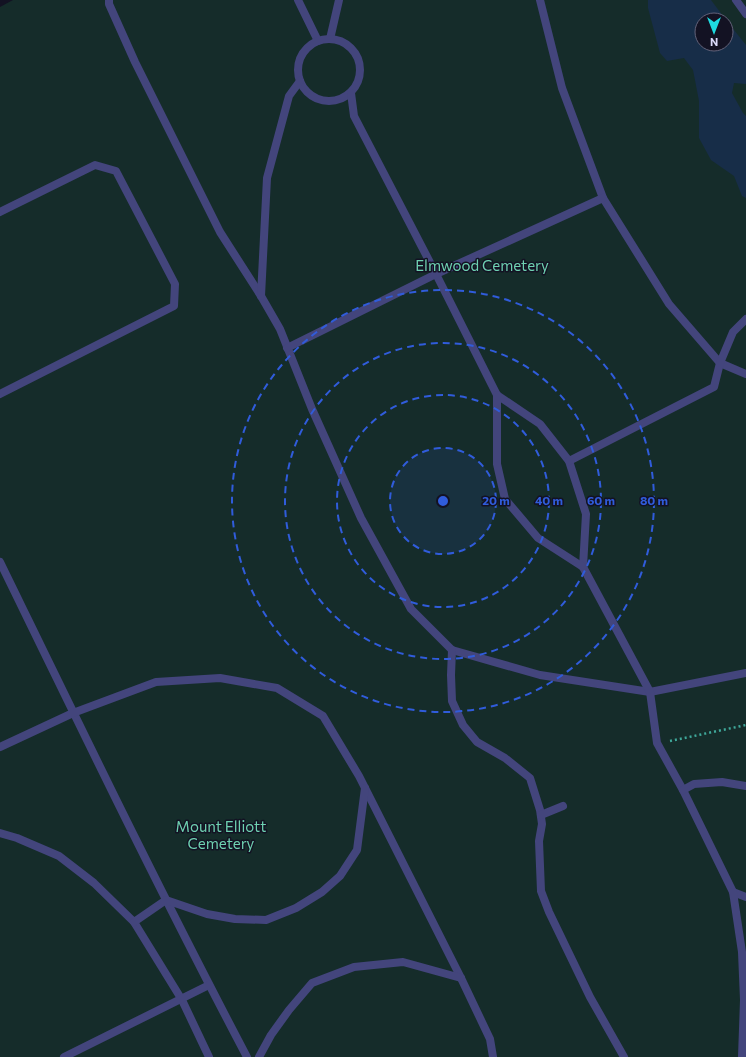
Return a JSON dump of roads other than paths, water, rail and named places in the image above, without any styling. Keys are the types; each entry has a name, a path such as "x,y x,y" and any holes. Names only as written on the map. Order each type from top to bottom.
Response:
{"lane":[{"path":"109,0 109,4 135,62 220,232 261,296 280,330 312,409 361,518 411,609 452,650 540,675 650,692 746,673"},
{"path":"298,0 318,41"},
{"path":"330,39 338,0"},
{"path":"540,0 562,88 603,198 669,304 720,363 746,374"},
{"path":"736,0 746,14"},
{"path":"330,39 342,42 352,48 359,59 361,71 358,83 351,93 340,99 328,101 316,98 306,91 300,81 298,69 301,57 308,47 318,41 330,39"},
{"path":"261,296 267,178 289,96 300,81"},
{"path":"351,93 354,116 497,395 497,464 505,499 538,538 584,567 650,692 657,743 683,790 733,892 742,952 744,1000 742,1057"},
{"path":"0,212 95,165 116,171 175,284 174,306 0,394"},
{"path":"287,348 436,274 603,198"},
{"path":"569,461 714,387 720,363 733,332 746,320"},
{"path":"497,395 540,424 569,461 586,514 584,567"},
{"path":"0,562 166,900 247,1057"},
{"path":"452,650 450,675 452,701 463,725 477,742 505,758 530,778 541,815 542,824 539,841 541,890 549,912 590,997 624,1057"},
{"path":"0,747 73,713 156,682 220,678 277,688 323,716 365,788 461,978 490,1039 492,1057"},
{"path":"683,790 694,784 722,782 746,786"},
{"path":"166,900 207,914 235,919 266,920 296,908 322,892 340,876 357,850 365,788"},
{"path":"541,815 563,806"},
{"path":"0,833 17,838 58,856 94,884 134,922 182,1000 209,1057"},
{"path":"733,892 746,897"},
{"path":"134,922 166,900"},
{"path":"259,1057 271,1035 289,1010 312,983 354,967 403,962 461,978"},
{"path":"64,1057 210,985"}],"water":[{"path":"648,0 711,0 720,12 694,12 694,52 734,52 734,30 746,45 746,84 734,83 732,93 746,116 746,198 742,196 734,176 711,160 699,138 699,101 693,70 684,58 667,61 660,53 648,8"}],"park label":[{"name":"Elmwood Cemetery","path":"482,266"},
{"name":"Mount Elliott Cemetery","path":"221,836"}]}
